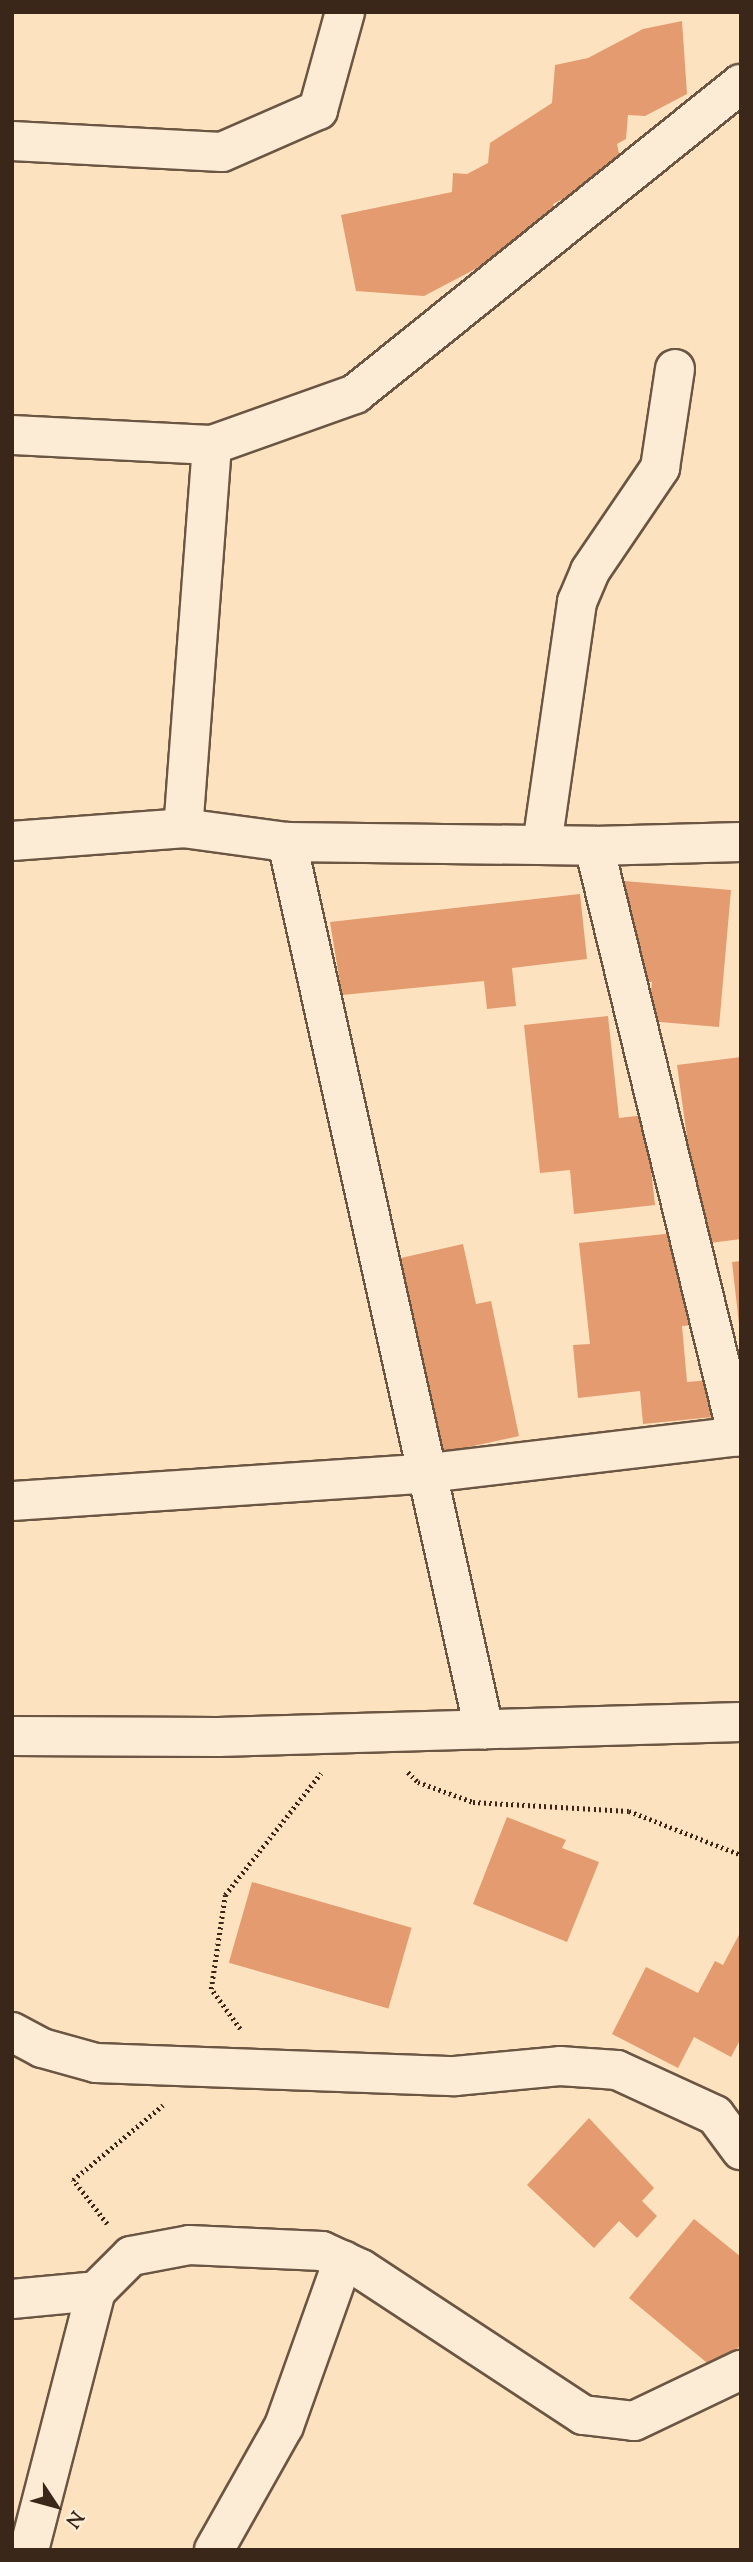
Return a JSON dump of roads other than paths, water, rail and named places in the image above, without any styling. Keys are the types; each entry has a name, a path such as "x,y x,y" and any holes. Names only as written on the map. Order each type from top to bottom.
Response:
{"street":[{"path":"12,141 222,152 318,110 345,12"},
{"path":"12,435 212,445 355,394 741,84"},
{"path":"542,845 578,602 590,572 660,468 675,369"},
{"path":"183,828 212,445"},
{"path":"12,841 183,828 287,842 594,846 741,842"},
{"path":"287,842 484,1729"},
{"path":"12,1501 429,1473 739,1437 594,846"},
{"path":"12,1736 361,1733 741,1722"},
{"path":"12,2032 43,2048 96,2063 455,2076 560,2066 617,2070 715,2115 741,2150"},
{"path":"29,2550 96,2291 131,2256 189,2245 322,2251 343,2260 583,2414 634,2421 741,2370"},
{"path":"214,2550 284,2426 343,2260"},
{"path":"12,2299 96,2291"}]}
